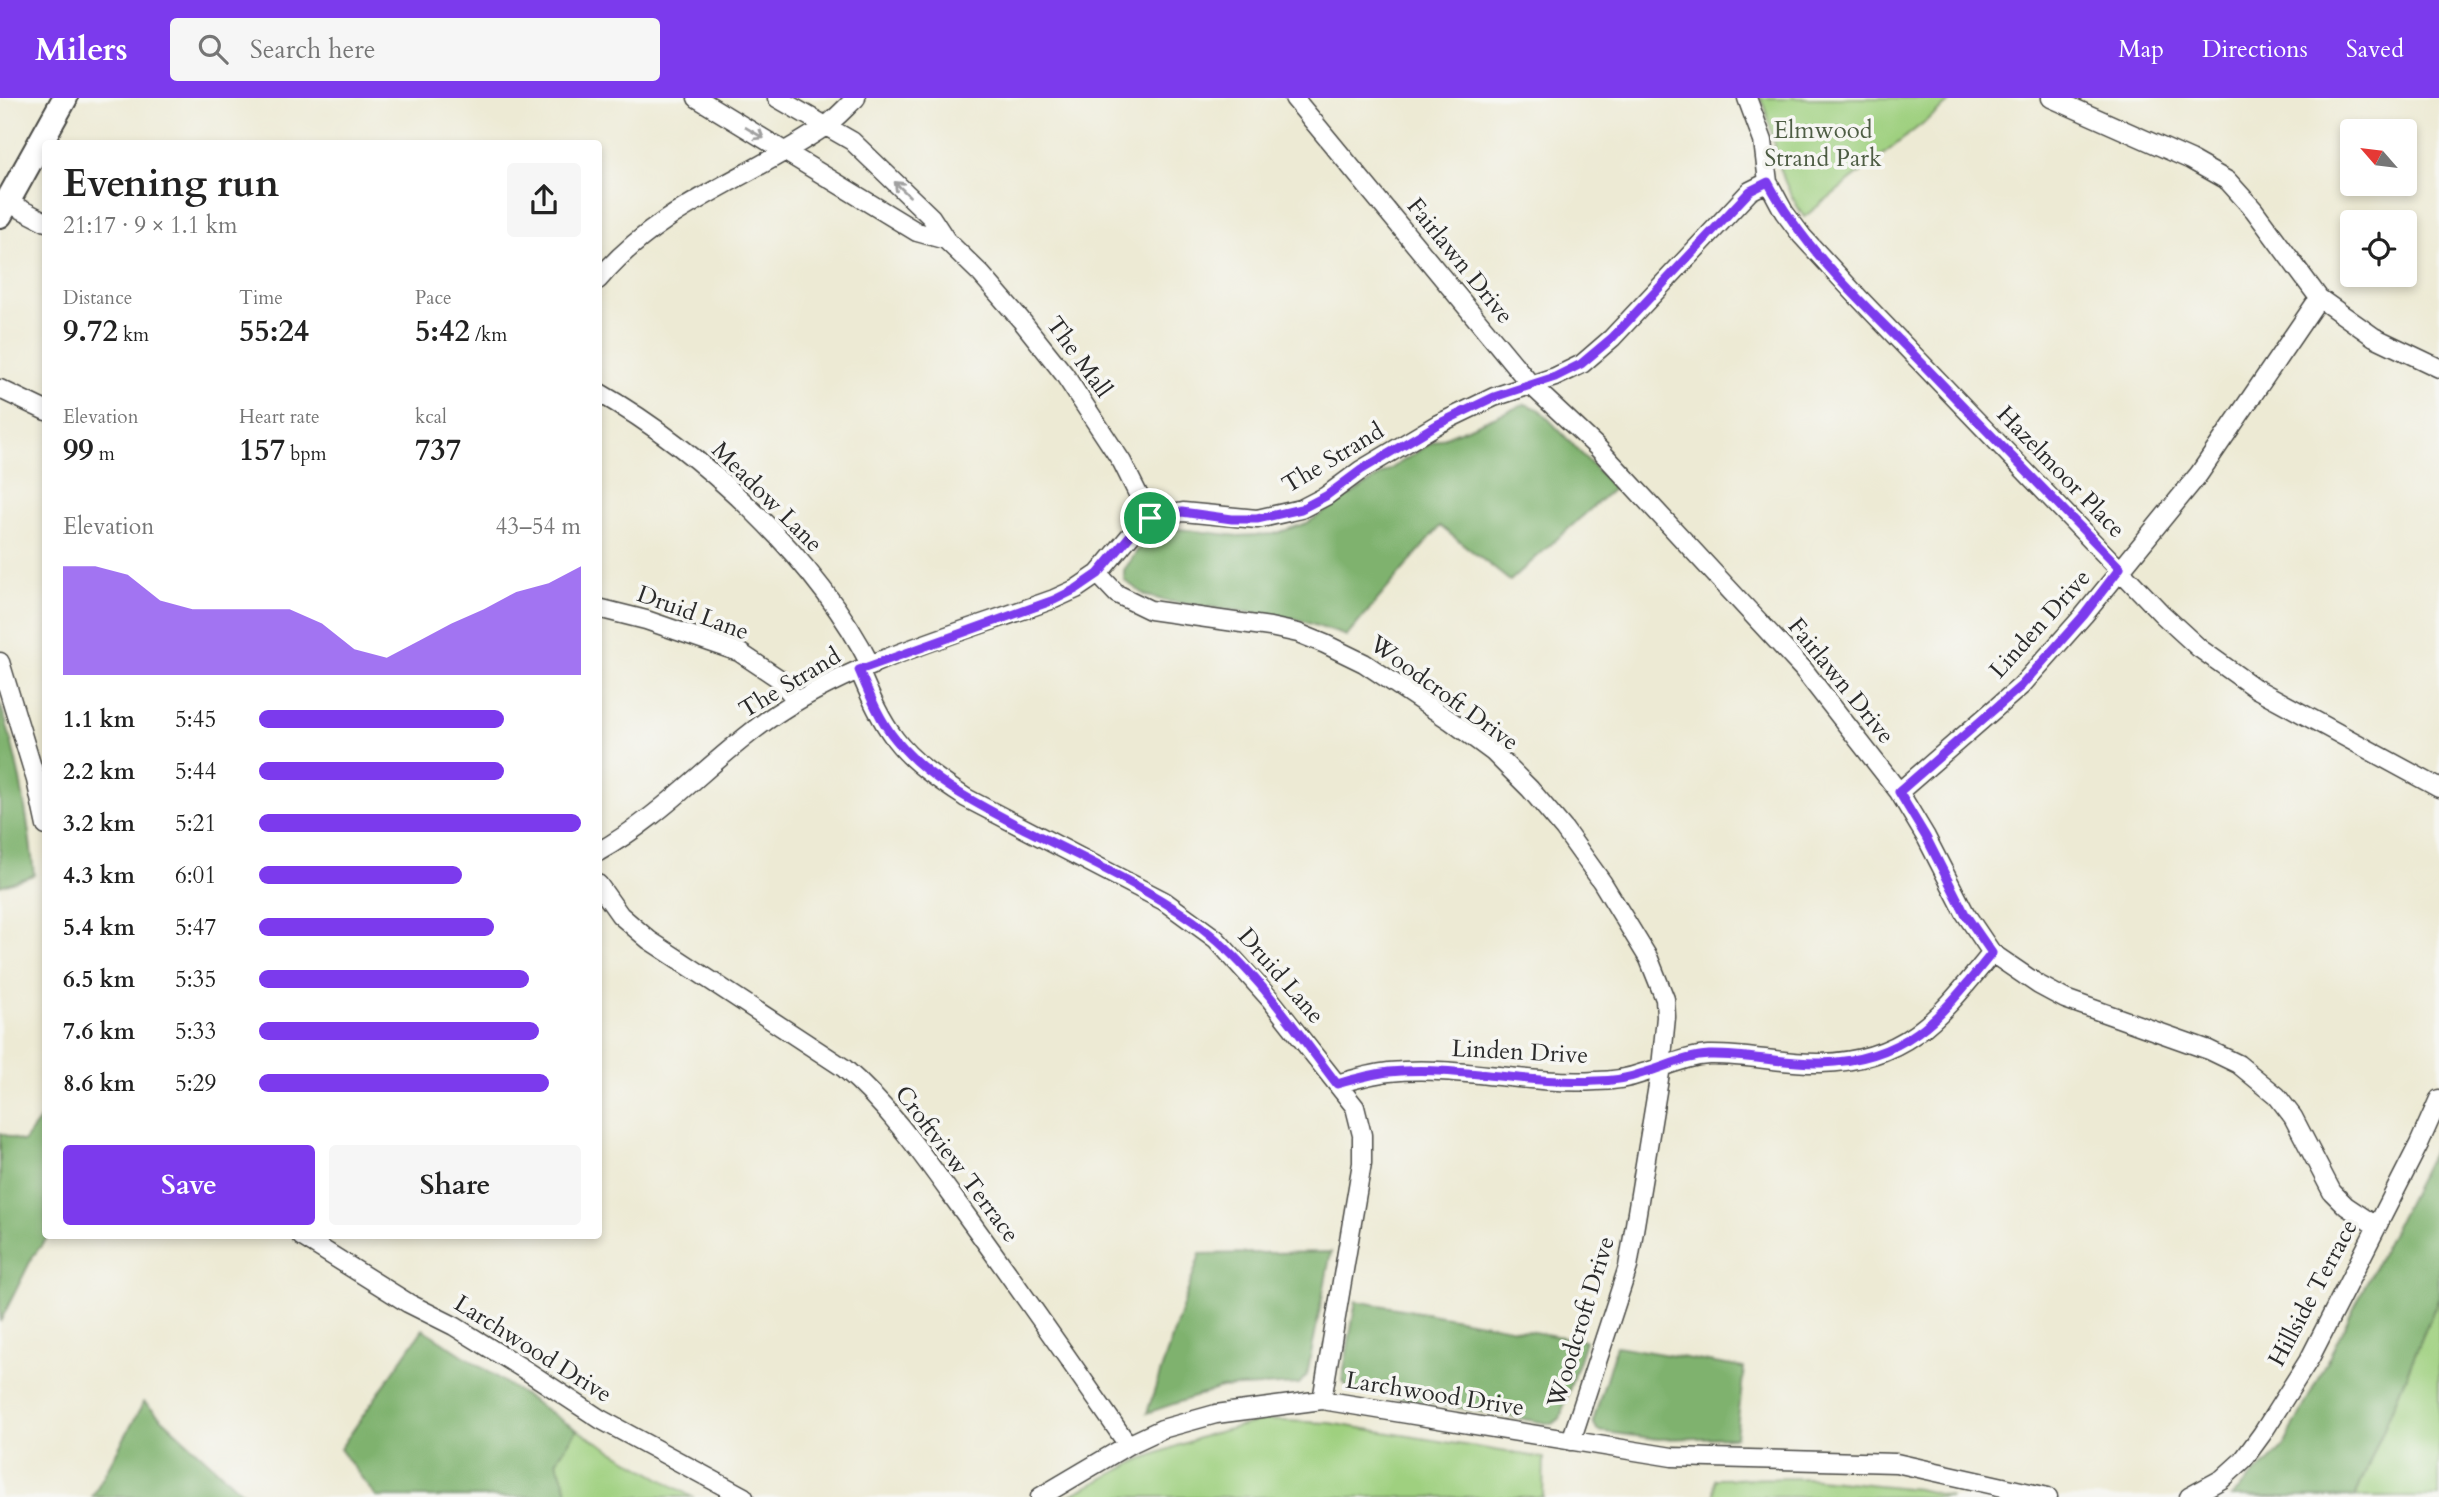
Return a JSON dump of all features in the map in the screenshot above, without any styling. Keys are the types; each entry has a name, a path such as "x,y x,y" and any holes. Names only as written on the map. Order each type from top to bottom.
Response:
{"main road":[{"path":"4,209 65,98"}],"street":[{"name":"The Mall","path":"696,98 916,232 946,240"},
{"name":"The Mall","path":"777,98 852,141 931,217 946,240 981,274 1064,374 1122,462 1150,518"},
{"path":"602,276 629,246 654,226 685,205 826,125 856,98"},
{"name":"Fairlawn Drive","path":"1294,98 1531,385 1597,447 1803,669 1899,792 1926,837 1965,914 1992,953 2065,999 2209,1050 2238,1063 2277,1096 2293,1117 2332,1192 2346,1206 2376,1226"},
{"name":"Hazelmoor Place","path":"1747,98 1763,141 1768,182 1784,212 1802,236 2162,614 2199,648 2255,688 2439,788"},
{"path":"2051,98 2192,160 2228,181 2255,210 2319,298 2374,337 2439,368"},
{"name":"The Strand","path":"602,849 652,818 736,745 797,701 827,684 865,668 1054,600 1076,589 1098,574 1134,531 1150,518 1182,512 1232,519 1257,519 1301,509 1326,496 1361,470 1438,424 1494,397 1555,377 1581,364 1612,338 1750,191 1768,182"},
{"path":"4,209 42,221"},
{"name":"Linden Drive","path":"1899,792 2021,686 2084,615 2199,474 2319,298"},
{"path":"0,389 42,409"},
{"name":"Meadow Lane","path":"602,394 656,428 691,456 744,503 784,544 857,638 865,668"},
{"name":"Woodcroft Drive","path":"1098,574 1117,594 1150,610 1270,627 1325,644 1364,663 1493,752 1530,789 1564,829 1602,882 1649,960 1665,999 1661,1067 1628,1267 1570,1441"},
{"name":"Druid Lane","path":"602,609 646,620 738,652 778,678 797,701"},
{"path":"0,662 33,768 42,808"},
{"name":"Druid Lane","path":"865,668 868,691 895,740 921,765 966,798 1164,901 1205,930 1246,970 1355,1107 1362,1135 1362,1163 1322,1400"},
{"name":"Croftview Terrace","path":"602,890 620,915 649,940 844,1068 866,1086 896,1119 1038,1314 1128,1446"},
{"name":"Linden Drive","path":"1337,1084 1391,1072 1472,1074 1539,1081 1600,1081 1641,1074 1688,1058 1709,1055 1820,1063 1854,1060 1882,1053 1931,1024 1992,953"},
{"name":"Hillside Terrace","path":"2196,1494 2243,1460 2309,1358 2419,1144 2439,1099"},
{"name":"Larchwood Drive","path":"306,1239 408,1303 454,1326 600,1419 744,1497"},
{"name":"Larchwood Drive","path":"1040,1497 1163,1429 1216,1414 1322,1400 1672,1457 1896,1463 2048,1497"}],"green space":[{"name":"Elmwood Strand Park","path":"1760,98 1955,98 1804,217 1784,181"},
{"path":"1525,404 1539,409 1614,488 1510,581 1440,526 1347,636 1296,619 1166,601 1145,595 1124,580 1124,570 1142,544 1160,532 1179,529 1238,536 1274,534 1307,523 1431,443"},
{"path":"0,703 22,788 34,875 0,886"},
{"path":"42,1117 42,1239 47,1239 33,1256 0,1322 0,1133 23,1142"},
{"path":"2439,1139 2439,1297 2355,1497 2231,1497 2283,1448"},
{"path":"1331,1252 1307,1375 1299,1384 1221,1388 1147,1413 1200,1254"},
{"path":"2439,1297 2439,1497 2355,1497"},
{"path":"1356,1301 1585,1341 1560,1418 1552,1424 1348,1389 1342,1381"},
{"path":"423,1329 577,1430 556,1461 568,1492 566,1497 376,1497 340,1449"},
{"path":"1616,1346 1744,1368 1736,1437 1658,1439 1598,1431 1593,1422"},
{"path":"144,1402 247,1497 92,1497"},
{"path":"1263,1420 1329,1423 1544,1458 1543,1497 1067,1497 1139,1460 1207,1435"},
{"path":"577,1430 692,1497 566,1497 568,1492 556,1461"},
{"path":"1808,1478 1917,1489 1952,1497 1714,1497 1715,1479"}],"route":[{"path":"1768,182 1784,212 1802,236 2120,568 2084,615 2021,686 1899,792 1926,837 1965,914 1992,953 1948,1007 1931,1024 1906,1041 1882,1053 1854,1060 1820,1063 1709,1055 1688,1058 1641,1074 1600,1081 1539,1081 1472,1074 1391,1072 1337,1084 1238,961 1194,922 1164,901 966,798 921,765 895,740 859,670 1054,600 1076,589 1098,574 1134,531 1150,518 1182,512 1232,519 1257,519 1301,509 1326,496 1361,470 1438,424 1494,397 1555,377 1581,364 1612,338 1750,191 1768,182"}]}
